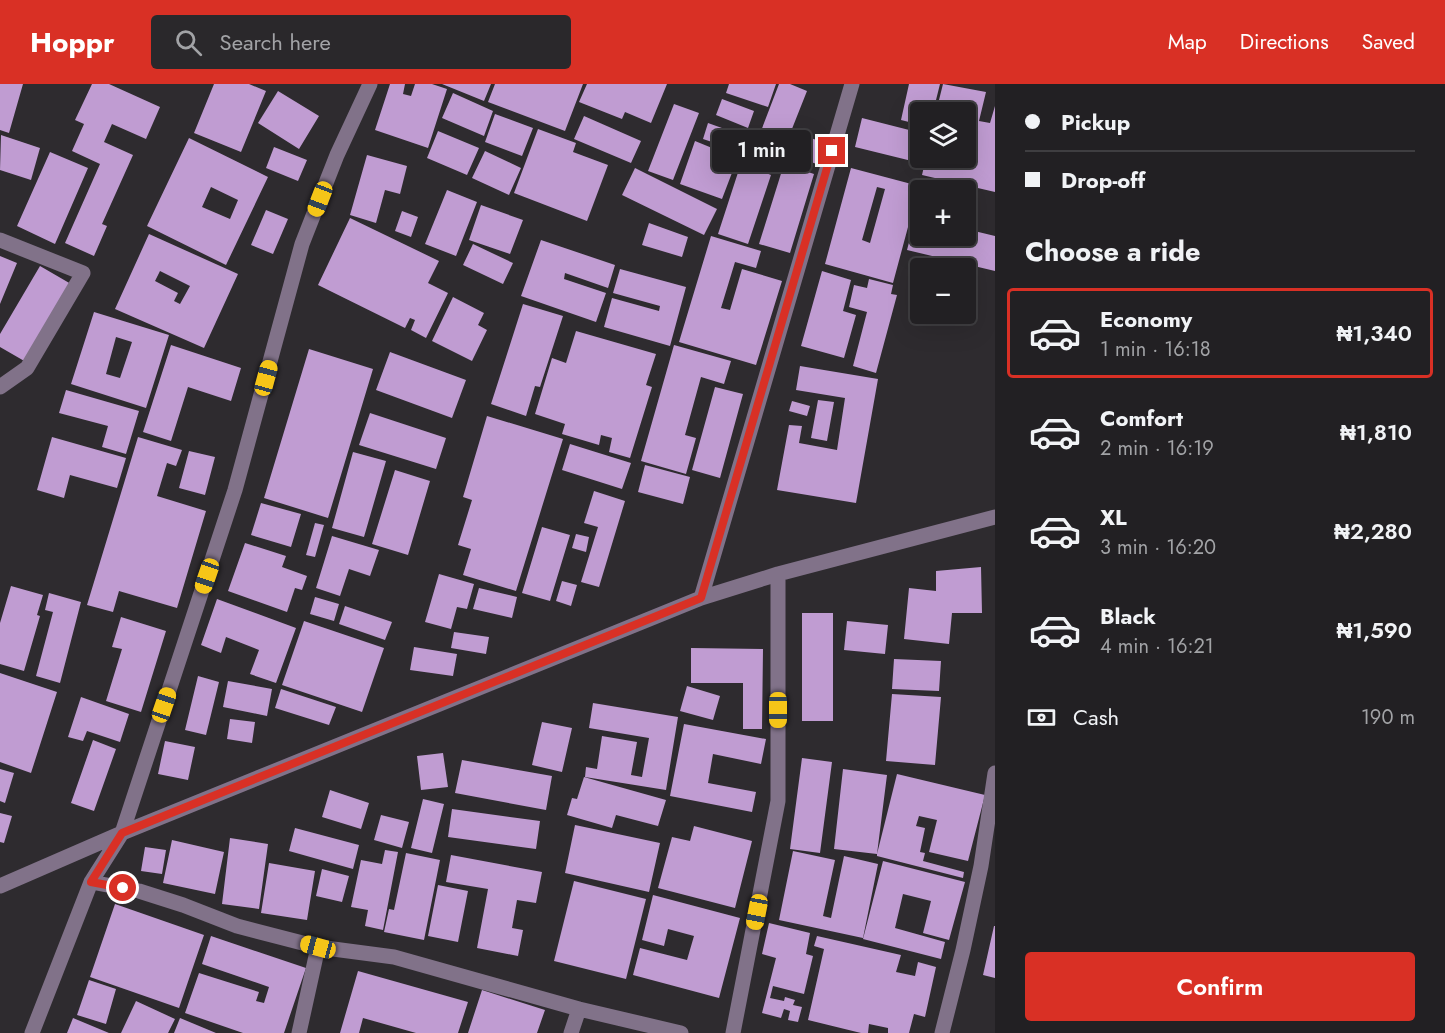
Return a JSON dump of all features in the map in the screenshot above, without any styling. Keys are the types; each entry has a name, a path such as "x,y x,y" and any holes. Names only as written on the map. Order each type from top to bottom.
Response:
{"street":[{"path":"32,1033 91,882 122,833 235,490 302,244 337,154 370,84"},
{"path":"701,598 852,84"},
{"path":"0,240 83,273 27,368 0,387"},
{"path":"0,886 122,833 701,598 778,574 995,516"},
{"path":"733,1033 778,801 778,574"},
{"path":"942,1033 981,866 995,772"},
{"path":"91,882 139,891 237,926 318,947 394,957 579,1009 679,1033"},
{"path":"299,1033 318,947"},
{"path":"571,1033 579,1009"}],"building":[{"path":"0,84 23,84 9,133 0,130"},
{"path":"92,84 109,84 160,107 146,139 112,124 104,142 133,155 102,224 107,226 94,256 65,243 100,164 72,151 84,124 75,120"},
{"path":"214,84 249,84 266,91 241,152 194,133"},
{"path":"390,84 405,84 403,94 411,96 415,84 432,84 447,89 428,148 375,130"},
{"path":"442,84 491,84 484,101"},
{"path":"495,84 583,84 565,131 488,102"},
{"path":"587,84 667,84 651,123 625,112 622,119 579,102"},
{"path":"729,84 776,84 768,107 726,93"},
{"path":"779,84 790,84 807,91 782,154 756,144"},
{"path":"909,84 940,84 936,102 910,102 910,122 901,120"},
{"path":"943,84 986,92 979,121 990,123 995,106 995,192 976,188 976,180 943,180 922,175 924,168 976,168 976,102 938,102"},
{"path":"278,91 319,116 299,149 258,123"},
{"path":"453,93 493,111 484,136 442,118"},
{"path":"722,99 754,111 748,128 716,115"},
{"path":"674,104 699,113 673,180 648,171"},
{"path":"495,114 533,128 522,156 485,142"},
{"path":"584,116 641,141 631,163 574,139"},
{"path":"862,118 910,130 910,161 855,147"},
{"path":"708,123 747,137 742,152 703,139"},
{"path":"538,129 576,143 573,152 608,165 587,221 514,193"},
{"path":"438,131 479,148 467,175 427,158"},
{"path":"795,133 823,142 817,164 788,155"},
{"path":"1,135 40,148 31,180 0,170"},
{"path":"189,138 268,177 226,265 147,226","holes":["211,187 238,200 230,219 202,207"]},
{"path":"695,141 717,150 711,166 719,169 724,152 738,157 722,199 680,184"},
{"path":"274,147 307,160 298,181 266,168"},
{"path":"485,151 521,168 509,195 472,178"},
{"path":"745,151 770,160 766,173 771,175 748,244 718,234"},
{"path":"50,152 88,168 55,244 17,226"},
{"path":"367,155 407,166 400,194 385,190 376,223 350,215"},
{"path":"784,164 814,174 790,253 759,244"},
{"path":"635,168 717,209 704,235 622,195"},
{"path":"851,168 910,184 910,220 893,283 825,264","holes":["877,187 885,189 870,243 862,240"]},
{"path":"447,190 477,202 456,256 425,244"},
{"path":"481,205 523,220 510,254 469,240"},
{"path":"266,210 288,219 273,254 251,245"},
{"path":"402,211 418,217 411,237 395,231"},
{"path":"350,218 439,261 428,283 448,293 426,338 411,330 415,320 410,318 405,328 318,285"},
{"path":"649,223 688,237 682,257 642,245"},
{"path":"976,231 995,236 995,271 976,266 976,258 941,258 907,250 910,238 910,246 976,246"},
{"path":"149,234 238,274 204,348 115,309","holes":["160,271 190,286 180,304 174,301 178,293 155,281"]},
{"path":"711,236 761,251 756,268 735,262 721,308 730,310 742,269 782,281 756,365 679,342"},
{"path":"541,240 615,265 608,288 565,273 564,279 606,293 596,322 521,296"},
{"path":"473,244 513,263 503,284 463,265"},
{"path":"0,256 17,263 0,304"},
{"path":"40,266 71,284 26,362 0,347 0,334"},
{"path":"620,269 686,287 670,346 604,327 612,298 659,311 660,306 613,293"},
{"path":"822,271 851,280 843,311 856,315 844,358 801,346"},
{"path":"869,279 893,285 891,294 897,295 876,373 853,366 867,312 849,307 854,285 867,288"},
{"path":"453,297 484,313 478,325 487,330 472,361 432,341"},
{"path":"523,304 563,316 540,387 535,386 526,416 491,404"},
{"path":"94,312 169,335 146,408 71,384","holes":["116,337 132,342 120,378 106,374"]},
{"path":"576,331 656,354 646,385 652,387 630,458 609,452 612,438 601,435 599,445 562,434 565,424 535,414 552,358 566,363"},
{"path":"171,345 241,368 231,401 188,387 171,441 143,432"},
{"path":"674,345 731,361 724,384 701,377 685,435 696,438 686,474 641,461"},
{"path":"309,349 373,369 328,518 264,498"},
{"path":"390,352 466,380 452,418 376,390"},
{"path":"800,366 878,379 856,503 777,490 789,425 802,426 799,443 837,450 845,398 796,390"},
{"path":"715,387 743,394 720,478 692,470"},
{"path":"66,390 139,411 126,454 102,447 108,426 59,413"},
{"path":"818,400 834,402 827,441 811,438"},
{"path":"792,401 810,406 807,416 789,411"},
{"path":"370,413 446,438 436,469 359,445"},
{"path":"487,416 563,439 516,591 463,575 471,549 458,545 472,500 463,497"},
{"path":"52,437 126,458 117,488 70,475 64,498 37,490"},
{"path":"138,437 182,450 176,466 167,463 157,496 206,511 177,608 119,591 113,612 87,605"},
{"path":"570,444 631,463 622,489 562,470"},
{"path":"189,451 215,457 205,495 179,488"},
{"path":"353,452 386,461 364,537 332,528"},
{"path":"645,465 690,477 683,504 638,492"},
{"path":"395,470 430,481 408,555 372,544"},
{"path":"594,491 625,501 599,587 581,582 598,527 584,523"},
{"path":"261,503 301,514 291,547 251,535"},
{"path":"315,523 324,525 315,557 306,555"},
{"path":"542,527 570,535 550,601 522,593"},
{"path":"576,534 589,537 586,552 572,548"},
{"path":"332,536 379,550 370,576 349,569 340,596 316,588"},
{"path":"245,543 286,556 282,567 307,576 302,590 295,588 287,612 228,591"},
{"path":"981,567 982,613 952,613 949,644 904,639 909,588 936,591 936,571"},
{"path":"439,574 474,584 467,609 457,607 451,629 425,622"},
{"path":"562,581 577,585 571,606 556,601"},
{"path":"11,586 43,595 37,615 40,616 24,671 0,664 0,623"},
{"path":"479,588 517,597 512,618 473,609"},
{"path":"49,593 81,602 60,683 36,676 53,612 45,610"},
{"path":"315,597 339,604 334,621 310,614"},
{"path":"217,599 296,628 276,683 250,674 259,650 226,637 221,653 201,645"},
{"path":"345,606 392,622 385,640 339,624"},
{"path":"802,613 833,613 833,721 802,721"},
{"path":"121,617 166,631 141,712 106,701 122,649 112,647"},
{"path":"304,621 384,648 362,712 282,685"},
{"path":"847,621 888,625 885,654 844,650"},
{"path":"454,632 489,637 486,654 451,648"},
{"path":"414,647 457,654 453,676 410,670"},
{"path":"691,648 763,649 762,729 743,729 743,683 691,683"},
{"path":"894,659 941,661 939,691 892,689"},
{"path":"0,673 57,692 31,773 0,762"},
{"path":"198,676 219,682 206,735 185,730"},
{"path":"228,681 272,689 267,716 223,707"},
{"path":"687,686 720,696 713,720 680,711"},
{"path":"281,689 336,707 329,725 275,708"},
{"path":"892,694 941,697 935,765 886,761"},
{"path":"81,697 129,714 120,742 87,731 83,741 68,737"},
{"path":"593,703 678,717 666,790 585,777 586,767 597,769 602,736 637,742 631,775 642,777 649,738 589,728"},
{"path":"230,719 255,722 252,743 227,739"},
{"path":"542,722 572,728 562,772 532,765"},
{"path":"684,724 766,739 761,764 713,754 708,783 756,792 752,812 670,796"},
{"path":"93,740 116,749 94,811 71,803"},
{"path":"165,741 195,747 188,780 158,774"},
{"path":"443,753 448,787 421,790 417,756"},
{"path":"802,758 832,762 820,853 790,849"},
{"path":"462,760 552,776 546,810 455,793"},
{"path":"0,769 14,773 5,803 0,801"},
{"path":"843,769 887,775 877,854 834,849"},
{"path":"897,774 985,795 968,861 929,852 937,820 919,816 916,826 925,828 920,852 925,853 923,861 964,872 963,878 877,856"},
{"path":"584,777 666,800 658,826 616,815 612,828 567,815 572,798 577,799"},
{"path":"330,790 369,803 361,829 322,817"},
{"path":"423,799 444,804 432,853 411,848"},
{"path":"452,809 540,821 536,849 448,837"},
{"path":"0,813 12,816 4,843 0,842"},
{"path":"381,815 409,822 402,848 374,840"},
{"path":"575,825 660,843 649,892 565,873"},
{"path":"694,826 752,841 735,908 658,888 672,837 690,841"},
{"path":"295,828 359,845 353,869 289,851"},
{"path":"230,838 268,844 259,909 222,904"},
{"path":"172,840 224,852 215,894 163,883"},
{"path":"145,847 166,850 162,874 141,871"},
{"path":"385,850 398,852 383,930 365,926 368,910 351,907 361,860 382,864"},
{"path":"793,851 835,860 823,916 831,918 844,856 878,864 863,938 779,920"},
{"path":"406,853 440,860 424,940 384,932 389,909 394,910"},
{"path":"451,855 542,872 536,903 517,900 512,928 523,930 518,956 477,948 488,889 446,882"},
{"path":"883,861 965,882 949,940 923,933 931,901 903,894 895,928 945,942 941,959 863,939"},
{"path":"269,863 315,871 307,920 261,913"},
{"path":"322,869 349,876 342,902 316,896"},
{"path":"574,881 646,899 626,979 554,961"},
{"path":"438,885 468,891 458,942 428,936"},
{"path":"653,895 740,918 719,998 633,975 640,948 687,960 694,936 668,929 664,946 642,940"},
{"path":"115,904 204,935 179,1008 90,977"},
{"path":"769,923 810,933 806,954 813,956 804,994 773,986 770,998 784,1001 785,997 795,1000 793,1005 802,1007 798,1022 788,1020 790,1011 784,1009 781,1018 762,1013 776,958 762,954"},
{"path":"995,926 995,978 983,975"},
{"path":"211,936 306,968 284,1033 243,1033 185,1013 199,973 259,992 256,1001 264,1003 269,987 202,964"},
{"path":"817,936 901,955 896,972 915,976 918,962 936,967 925,1017 914,1014 909,1033 888,1033 888,1028 869,1024 868,1033 861,1033 808,1020 824,949 814,946"},
{"path":"358,971 468,1002 458,1033 416,1033 363,1018 359,1033 340,1033"},
{"path":"89,980 116,989 106,1024 77,1015"},
{"path":"482,990 545,1010 537,1033 468,1033"},
{"path":"136,1001 175,1019 168,1033 121,1033"},
{"path":"73,1018 109,1033 67,1033"},
{"path":"180,1018 216,1033 174,1033"}],"route":[{"path":"123,888 91,882 122,833 701,598 832,151"}]}
